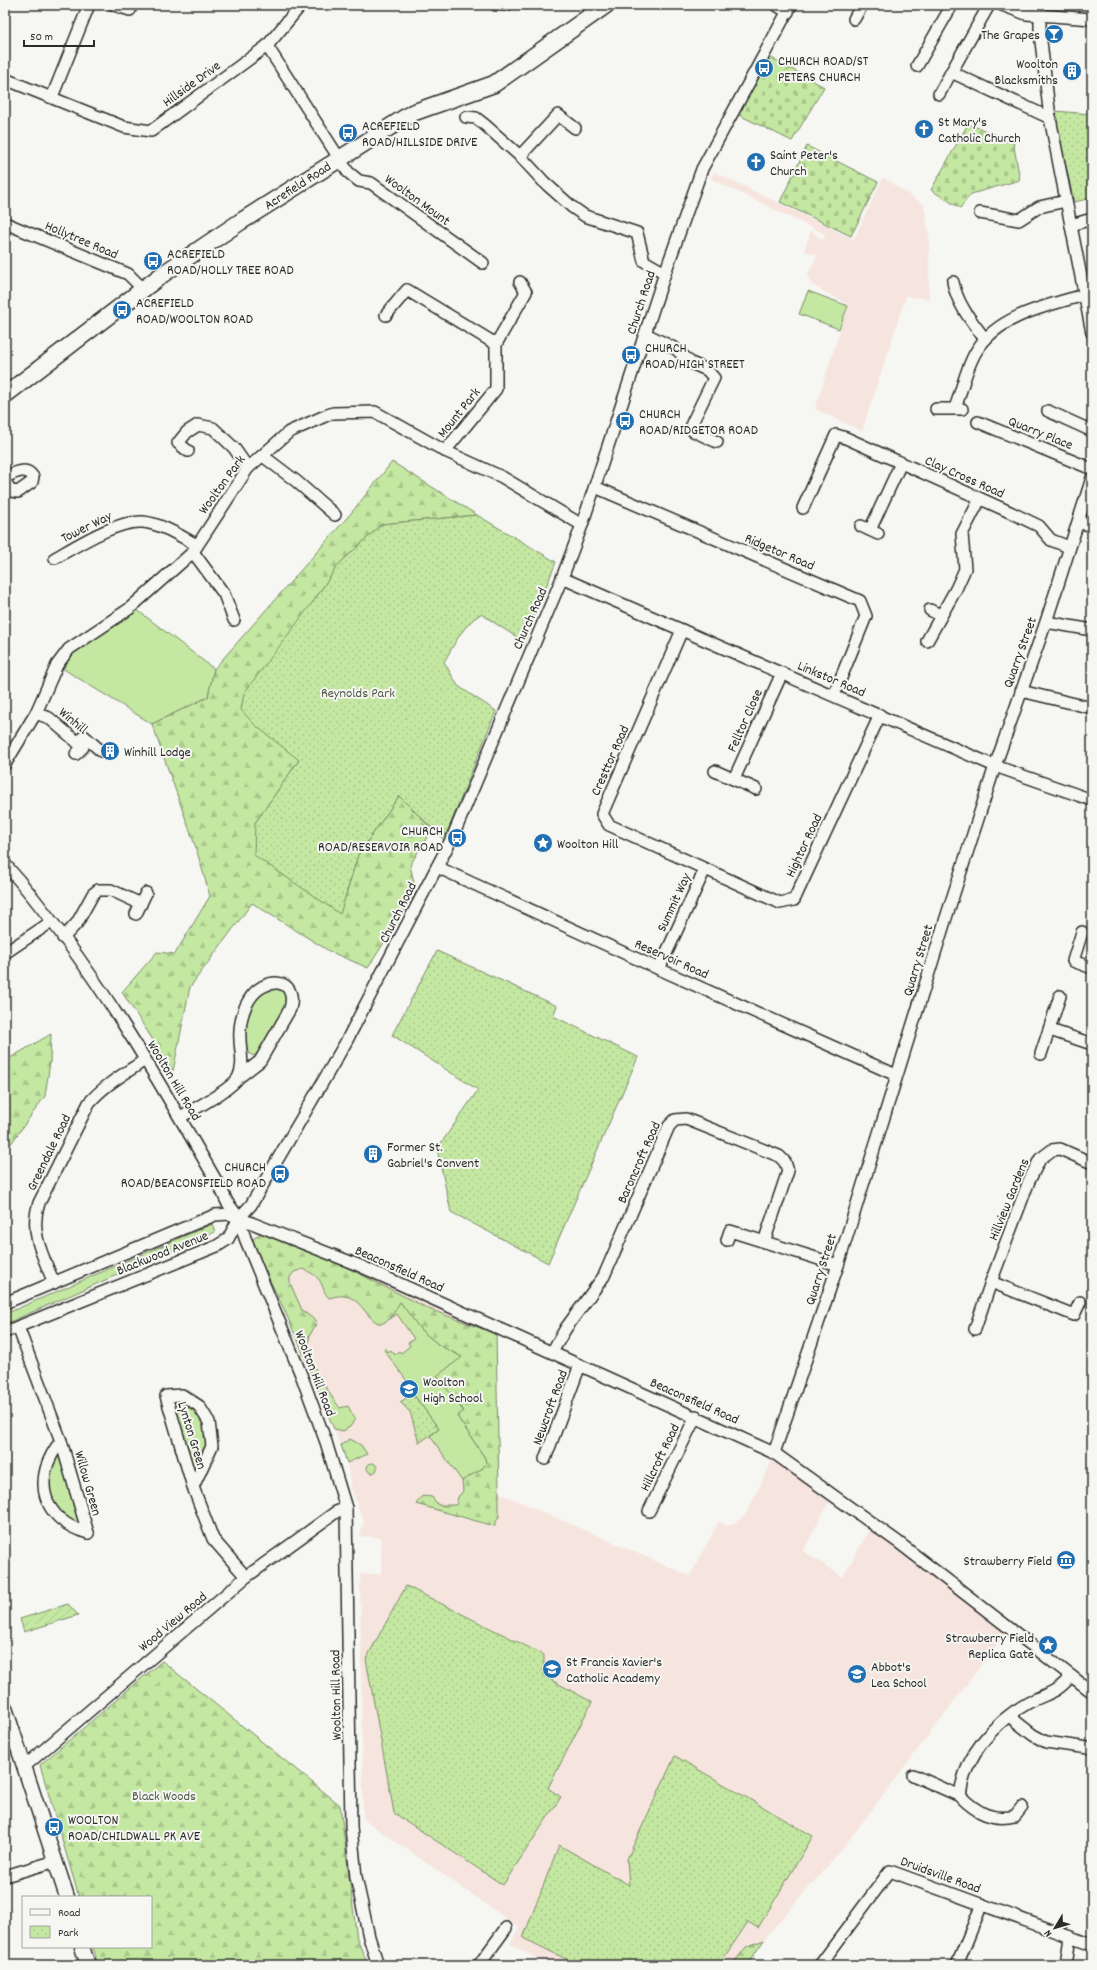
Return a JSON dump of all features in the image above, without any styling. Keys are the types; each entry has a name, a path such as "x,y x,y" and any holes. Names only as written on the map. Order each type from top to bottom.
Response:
{"main road":[{"name":"Acrefield Road","path":"5,395 143,289 240,222 412,113 494,84 606,5"}],"street":[{"path":"52,97 89,5"},
{"path":"114,5 130,10"},
{"name":"Hillside Drive","path":"5,79 124,127 151,131 267,46 301,5"},
{"path":"496,5 506,5"},
{"path":"776,5 789,8"},
{"path":"854,19 862,5"},
{"path":"917,66 952,5"},
{"path":"939,94 989,5"},
{"path":"1002,5 1026,14 1039,10 1092,19"},
{"name":"Church Road","path":"239,1218 251,1205 346,1042 453,836 562,578 582,525 665,273 702,169 789,8"},
{"path":"1039,10 1050,118 1092,333"},
{"path":"267,46 340,158"},
{"path":"951,72 1050,118"},
{"path":"520,156 558,115 575,128"},
{"path":"466,117 476,118 485,125 520,156 544,182 576,210 586,216 637,233 644,261 665,273"},
{"name":"Woolton Mount","path":"340,158 348,172 359,181 371,183 483,263"},
{"path":"980,213 1019,220 1039,207 1066,201"},
{"path":"1071,225 1092,219"},
{"name":"Hollytree Road","path":"5,222 128,274 143,289"},
{"name":"Mount Park","path":"445,451 496,389 496,344 526,292 520,282"},
{"path":"386,315 407,290 496,344"},
{"path":"952,290 967,316 985,339"},
{"path":"936,409 958,409 969,364 985,339 1007,323 1031,310 1084,295"},
{"path":"646,334 676,350 691,363 707,370 714,378 692,423 693,431 717,442"},
{"path":"1048,411 1092,431"},
{"name":"Woolton Park","path":"5,764 36,713 57,665 69,649 129,609 195,548 248,468 289,432 333,413 375,412 445,451 502,477 582,525"},
{"name":"Quarry Place","path":"978,422 1092,469"},
{"path":"188,451 178,443 187,432 198,426 213,428 234,448 248,468"},
{"name":"Clay Cross Road","path":"803,508 836,435 846,438 1039,526 1051,540 1069,547"},
{"path":"263,456 296,481 335,515"},
{"path":"870,530 901,463"},
{"path":"5,477 25,470 30,472 33,477 32,482 18,492 11,491 5,481"},
{"name":"Quarry Street","path":"774,1453 838,1265 896,1075 995,766 1046,622 1092,478"},
{"name":"Ridgetor Road","path":"595,487 860,601 866,616 834,694"},
{"path":"927,641 956,589 965,568 962,534 980,499"},
{"name":"Tower Way","path":"55,558 114,527 143,522 167,529 195,548"},
{"path":"1078,523 1092,525"},
{"path":"195,548 224,594 234,620"},
{"name":"Linkstor Road","path":"562,578 834,694 995,766 1092,800"},
{"path":"930,610 940,616"},
{"path":"1046,622 1092,630"},
{"name":"Cresttor Road","path":"682,630 602,814 609,825 705,869"},
{"name":"Felltor Close","path":"734,779 782,673"},
{"path":"1021,691 1092,708"},
{"name":"Winhill","path":"36,713 50,718 83,747 76,754"},
{"name":"Hightor Road","path":"705,869 780,903 794,900 880,715"},
{"path":"78,743 84,736 101,751"},
{"path":"715,771 756,789"},
{"name":"Woolton Hill Road","path":"5,864 90,974 146,1060 180,1117 227,1202 239,1218 245,1238 302,1377 326,1442 346,1508 352,1828 356,1877 369,1937 378,1965"},
{"name":"Reservoir Road","path":"437,867 659,969 896,1075"},
{"name":"Summit Way","path":"659,969 705,869"},
{"path":"63,938 71,931 93,894 98,890 111,890 138,909 146,893"},
{"path":"5,953 51,922"},
{"path":"1082,932 1073,961 1092,968"},
{"path":"180,1117 215,1096 260,1061 290,1009 293,1000 291,991 275,982 268,983 258,989 248,1001 242,1018 240,1039 243,1057 238,1078"},
{"path":"1041,1054 1060,996"},
{"path":"1050,1030 1092,1044"},
{"name":"Greendale Road","path":"54,1282 36,1238 35,1220 39,1203 89,1103 106,1087 146,1060"},
{"name":"Baroncroft Road","path":"552,1352 566,1328 604,1276 669,1126 675,1120 686,1119 779,1156 785,1162 788,1171 764,1242"},
{"name":"Hillview Gardens","path":"976,1329 991,1282 1029,1181 1040,1159 1052,1150 1060,1149 1092,1163"},
{"name":"Blackwood Avenue","path":"5,1304 208,1217 223,1213 239,1218 228,1238 217,1246 5,1332"},
{"name":"Beaconsfield Road","path":"239,1218 358,1265 696,1416 774,1453 898,1542 1092,1692"},
{"path":"730,1231 838,1265"},
{"path":"991,1282 1074,1315 1080,1302"},
{"name":"Willow Green","path":"18,1327 61,1442 88,1533 74,1530 64,1522 49,1505 45,1496 44,1476 46,1465 53,1451 61,1442"},
{"name":"Newcroft Road","path":"545,1459 580,1365"},
{"name":"Lynton Green","path":"193,1487 212,1446 209,1422 199,1406 182,1395 166,1396 193,1487 213,1539 246,1577"},
{"name":"Hillcroft Road","path":"649,1511 696,1416"},
{"name":"Wood View Road","path":"25,1766 246,1577 336,1512 346,1508"},
{"path":"960,1796 973,1756 983,1740 1009,1716 1032,1701 1058,1690 1071,1676"},
{"path":"5,1708 67,1896"},
{"path":"1009,1716 1033,1735 1046,1742 1088,1748"},
{"path":"913,1775 960,1796 972,1809 987,1815 1004,1818 1015,1816 1022,1807"},
{"path":"5,1876 56,1861"},
{"name":"Druidsville Road","path":"820,1965 890,1871 1092,1945"},
{"path":"957,1965 982,1904"},
{"path":"478,1965 506,1928"},
{"path":"1066,1965 1070,1937"},
{"path":"82,1948 88,1965"}],"shaded area":[{"path":"714,172 854,239 883,177 924,205 929,234 929,299 906,296 862,431 815,409 848,305 811,284 808,274 817,255 804,251 811,231 822,240 825,238 825,234 711,179"},
{"name":"St Francis Xavier's Catholic Academy","path":"264,1230 496,1334 499,1493 690,1576 719,1521 727,1526 738,1521 746,1514 772,1461 831,1498 803,1551 843,1577 871,1526 1008,1630 843,1848 764,1939 747,1965 548,1965 510,1944 519,1927 363,1819 360,1574 381,1574 381,1538 360,1536 364,1521 351,1489 347,1463 259,1236"}],"green space":[{"path":"768,56 824,87 792,141 735,113"},
{"path":"1054,111 1092,114 1092,198 1074,202"},
{"path":"968,124 1013,141 1020,180 971,194 960,208 931,190"},
{"path":"807,146 878,182 851,236 780,202"},
{"path":"808,291 848,306 839,329 799,314"},
{"path":"392,462 477,515 382,524 338,565 315,599 299,760 255,823 340,913 358,855 399,796 432,829 410,865 416,892 368,968 329,951 252,903 190,987 173,1071 122,992 157,952 175,954 210,896 196,848 152,724 208,697 214,669 352,512"},
{"name":"Reynolds Park","path":"477,515 556,562 524,642 481,614 464,629 444,662 458,686 496,711 444,840 399,796 358,855 340,914 254,855 255,823 299,760 255,725 241,710 244,693 315,599 338,565 382,524"},
{"path":"132,606 214,669 208,697 152,724 57,665"},
{"path":"437,951 557,1006 553,1016 638,1057 548,1263 451,1212 437,1149 478,1090 392,1035"},
{"path":"272,986 288,992 290,1003 263,1050 253,1056 247,1052 243,1035 251,1004 260,991"},
{"path":"51,1034 50,1062 45,1096 5,1152 5,1061"},
{"path":"212,1224 215,1232 5,1324 5,1314"},
{"path":"261,1233 266,1233 346,1267 429,1309 496,1334 499,1516 494,1526 416,1504 422,1496 432,1497 438,1505 456,1505 458,1497 463,1491 462,1481 483,1468 486,1463 485,1458 457,1416 464,1411 437,1376 462,1357 439,1345 421,1330 400,1302 390,1319 381,1324 371,1318 355,1300 350,1297 341,1296 329,1298 318,1278 303,1269 294,1272 290,1277 290,1283 302,1310 317,1322 310,1335 298,1341 255,1247 253,1239"},
{"path":"400,1301 421,1330 439,1345 463,1357 438,1376 464,1412 457,1416 485,1458 486,1463 483,1468 462,1481 430,1436 439,1429 413,1394 415,1392 384,1350 386,1348 388,1352 391,1350 395,1355 399,1351 401,1353 410,1346 408,1343 414,1339 397,1314 390,1319"},
{"path":"310,1335 308,1348 309,1354 316,1370 331,1396 340,1408 348,1406 355,1419 350,1427 343,1431 334,1429 298,1341"},
{"path":"413,1394 439,1429 419,1443 410,1412 400,1402"},
{"path":"169,1399 180,1399 197,1409 206,1425 209,1447 194,1480"},
{"path":"350,1439 361,1445 367,1454 347,1463 341,1445"},
{"path":"60,1447 84,1530 61,1514 50,1496 49,1487 51,1471"},
{"path":"370,1463 374,1463 376,1464 376,1472 370,1473 367,1470 367,1466"},
{"path":"406,1586 544,1655 544,1676 592,1702 548,1788 561,1797 503,1885 394,1813 366,1659"},
{"path":"68,1604 78,1615 24,1632 20,1619"},
{"name":"Black Woods","path":"162,1661 340,1805 357,1939 368,1965 98,1965 93,1948 152,1948 152,1896 79,1896 40,1765"},
{"path":"675,1756 813,1836 758,1928 748,1922 719,1965 578,1965 523,1938 559,1845 629,1885 627,1859"},
{"path":"764,1940 747,1965 732,1965 746,1947"}],"place":[{"name":"The Grapes","path":"1054,34"},
{"name":"CHURCH ROAD/ST PETERS CHURCH","path":"764,68"},
{"name":"Woolton Blacksmiths","path":"1072,71"},
{"name":"St Mary's Catholic Church","path":"924,129"},
{"name":"ACREFIELD ROAD/HILLSIDE DRIVE","path":"348,133"},
{"name":"Saint Peter's Church","path":"756,162"},
{"name":"ACREFIELD ROAD/HOLLY TREE ROAD","path":"153,261"},
{"name":"ACREFIELD ROAD/WOOLTON ROAD","path":"122,310"},
{"name":"CHURCH ROAD/HIGH STREET","path":"631,355"},
{"name":"CHURCH ROAD/RIDGETOR ROAD","path":"625,421"},
{"name":"Winhill Lodge","path":"110,751"},
{"name":"CHURCH ROAD/RESERVOIR ROAD","path":"457,838"},
{"name":"Woolton Hill","path":"543,843"},
{"name":"Former St. Gabriel's Convent","path":"373,1154"},
{"name":"CHURCH ROAD/BEACONSFIELD ROAD","path":"280,1174"},
{"name":"Woolton High School","path":"409,1389"},
{"name":"Strawberry Field","path":"1066,1560"},
{"name":"Strawberry Field Replica Gate","path":"1048,1645"},
{"name":"St Francis Xavier's Catholic Academy","path":"552,1669"},
{"name":"Abbot's Lea School","path":"857,1674"},
{"name":"WOOLTON ROAD/CHILDWALL PK AVE","path":"54,1827"}]}
